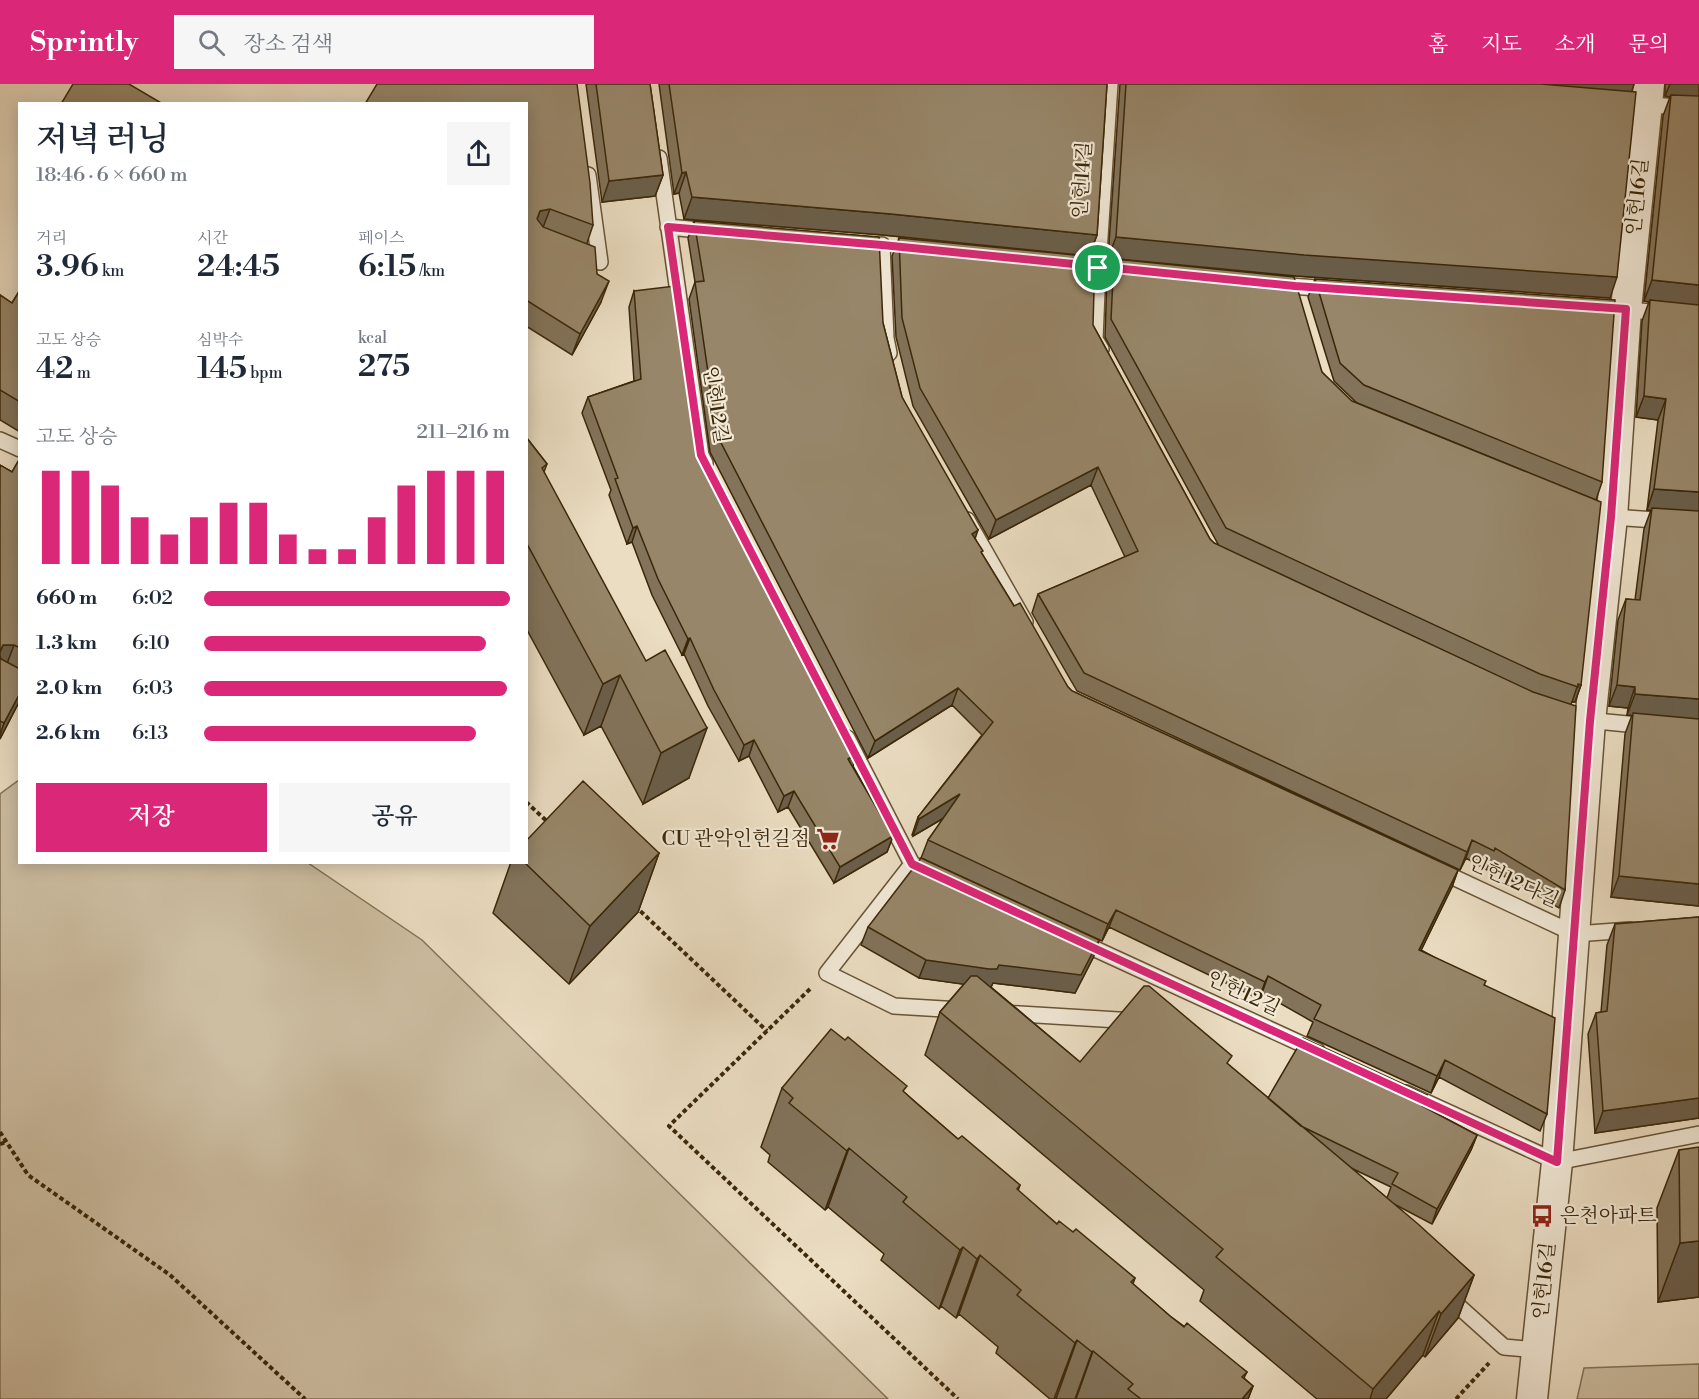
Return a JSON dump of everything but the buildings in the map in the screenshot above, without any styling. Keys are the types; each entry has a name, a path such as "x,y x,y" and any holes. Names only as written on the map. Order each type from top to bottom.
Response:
{"street":[{"name":"인헌16길","path":"1532,1399 1557,1162 1575,934 1580,718 1601,512 1615,308 1640,97"}],"lane":[{"name":"인헌14길","path":"1106,360 1095,339 1110,84"},
{"path":"1640,97 1699,109"},
{"name":"인헌12길","path":"656,139 701,455 712,476"},
{"path":"559,247 600,262 586,155"},
{"path":"668,227 727,232"},
{"path":"882,246 886,338 893,369"},
{"path":"1064,264 1144,272"},
{"path":"1260,283 1297,292 1342,290"},
{"path":"1615,308 1699,317"},
{"path":"0,440 18,448"},
{"path":"957,502 1034,637"},
{"path":"1601,512 1699,523"},
{"path":"1580,718 1666,728"},
{"path":"842,728 912,864 944,879"},
{"path":"912,864 827,973 894,1006 1145,1022 1153,1029"},
{"name":"인헌12다길","path":"1425,864 1575,934"},
{"path":"1575,934 1618,932 1641,927"},
{"name":"인헌12길","path":"1062,934 1331,1058"},
{"path":"1395,1088 1557,1162 1699,1134"},
{"path":"1434,1284 1504,1347 1538,1350"}],"path":[{"path":"528,804 552,826"},
{"path":"630,900 767,1031"},
{"path":"827,973 669,1126 958,1399"},
{"path":"0,1132 28,1175 170,1275 305,1399"},
{"path":"0,1144 6,1142"},
{"path":"1456,1399 1504,1347"}],"shaded area":[{"path":"18,781 18,864 309,864 422,940 888,1399 0,1399 0,794"},
{"path":"1699,1364 1699,1399 1577,1399 1584,1368"}],"place":[{"name":"CU 관악인헌길점","path":"828,839"},
{"name":"은천아파트","path":"1542,1216"}],"route":[{"path":"668,227 882,245 1098,268 1295,286 1626,309 1611,517 1590,721 1557,1162 912,864 701,455 668,227"}]}
